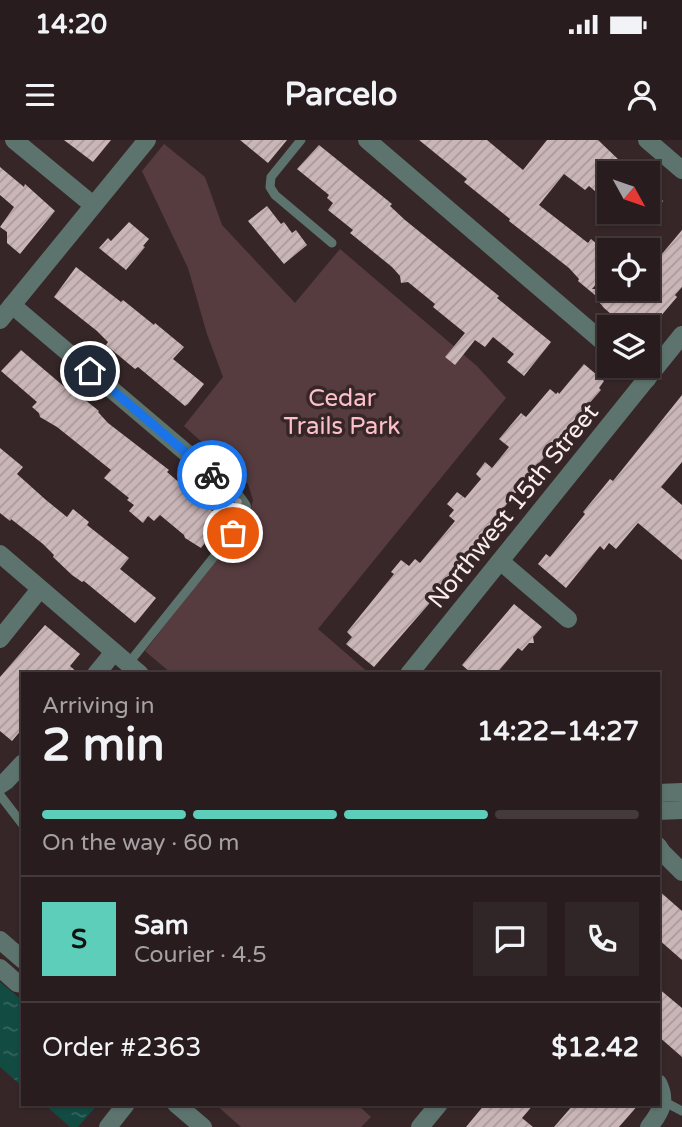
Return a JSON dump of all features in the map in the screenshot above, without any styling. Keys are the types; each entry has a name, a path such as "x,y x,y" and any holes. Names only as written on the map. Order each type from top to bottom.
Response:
{"street":[{"path":"13,140 93,205"},
{"path":"0,320 147,140"},
{"path":"367,140 597,337"},
{"path":"647,140 682,170"},
{"path":"12,305 229,489 242,507 242,515"},
{"name":"Northwest 15th Street","path":"411,672 682,335"},
{"path":"0,555 134,669"},
{"path":"500,561 568,619"},
{"path":"0,639 40,589"},
{"path":"98,672 114,652"},
{"path":"0,785 21,765"},
{"path":"660,793 682,792"},
{"path":"660,811 682,810"},
{"path":"660,849 682,872"},
{"path":"0,940 21,958"},
{"path":"0,968 21,984"},
{"path":"649,1127 659,1115 663,1101 660,1090"},
{"path":"108,1127 124,1106"},
{"path":"178,1106 203,1127"},
{"path":"420,1127 437,1106"}],"lane":[{"path":"301,140 271,177 270,187 275,195 332,243"},
{"path":"134,669 233,533 242,515"},
{"path":"0,795 21,822"},
{"path":"663,1101 682,1111"}],"green space":[{"name":"Cedar Trails Park","path":"164,144 205,177 222,225 295,303 340,249 477,366 506,398 318,629 368,672 170,672 145,651 249,517 253,500 248,484 184,426 223,377 188,268 142,171"},
{"path":"217,1106 359,1106 371,1117 361,1127 241,1127"}],"water":[{"path":"0,982 21,999 21,1085 0,1067"},
{"path":"46,1106 96,1106 78,1127 70,1127"}],"building":[{"path":"64,140 111,140 93,162"},
{"path":"240,140 287,140 268,163"},
{"path":"419,140 487,140 523,170 547,140 598,140 620,161 597,161 596,192 589,186 585,190 564,174 539,205 588,243 591,239 597,244 597,283 592,289 597,289 597,297 578,281 569,268 464,182 467,179"},
{"path":"319,145 392,204 390,206 405,220 551,342 524,376 507,362 514,354 493,337 485,347 475,340 455,365 445,357 465,333 408,282 401,283 400,276 392,267 350,233 353,230 328,210 333,203 327,198 329,195 297,169"},
{"path":"0,167 24,187 25,184 55,211 20,254 7,243 7,232 0,227 14,207 0,195"},
{"path":"267,206 281,224 284,222 292,233 296,230 307,245 284,264 248,221"},
{"path":"129,222 149,239 126,270 99,248 108,238 111,241"},
{"path":"682,230 682,287 660,317 612,315 599,302 660,301 660,254"},
{"path":"76,267 184,347 173,359 204,384 188,404 185,406 138,367 135,369 106,345 108,342 97,331 54,297"},
{"path":"21,350 67,389 69,387 99,411 108,423 169,470 167,472 217,515 222,522 201,548 185,538 160,515 154,521 148,516 143,523 129,511 134,505 127,500 129,498 104,478 111,470 57,427 40,417 32,407 37,402 1,371"},
{"path":"584,364 597,378 604,381 599,388 601,390 571,424 573,426 550,455 548,453 520,485 487,529 489,530 374,667 346,644 352,637 347,632 394,574 391,572 401,560 409,566 415,559 420,563 455,521 449,516 454,510 447,504 457,492 465,498 481,479 476,474 485,462 492,468 509,447 499,439 521,413 526,417 550,389 559,394"},
{"path":"682,395 682,462 661,487 682,505 682,560 638,523 616,549 609,543 604,550 600,546 566,588 538,564 546,554 550,557 585,514 583,512 610,479 613,481"},
{"path":"0,448 23,467 17,474 46,500 67,517 73,509 89,522 87,525 129,558 120,569 156,598 135,623 84,581 72,575 43,544 0,513"},
{"path":"514,604 542,627 533,637 534,643 529,643 522,651 518,648 498,672 470,672 462,665"},
{"path":"45,625 80,654 70,666 77,672 21,672 21,730 12,741 0,731 0,677"},
{"path":"660,892 682,911 682,960 660,941"},
{"path":"660,990 682,1008 682,1057 660,1038"},
{"path":"483,1106 532,1106 522,1118 533,1127 466,1127"},
{"path":"572,1106 637,1106 619,1127 554,1127"}],"way so far":[{"path":"212,475 229,489 242,507 240,521 233,533"}],"route":[{"path":"90,371 212,475"}]}
